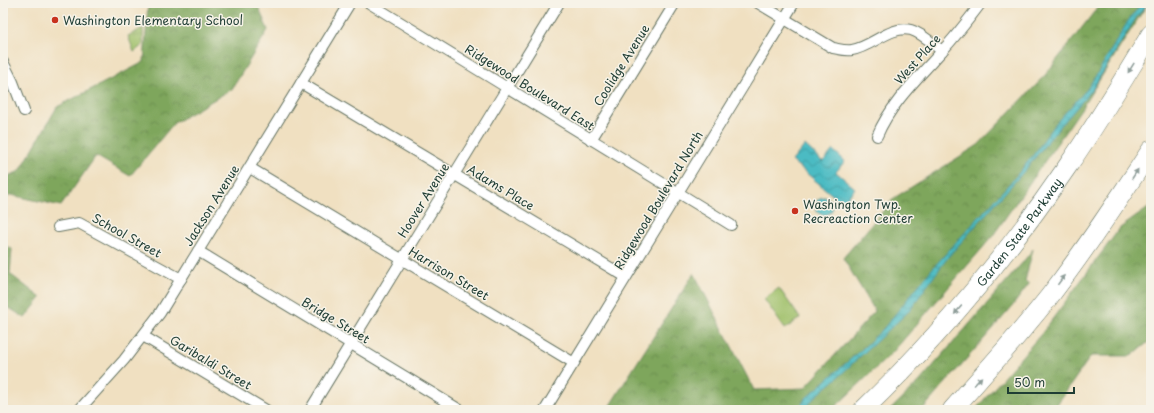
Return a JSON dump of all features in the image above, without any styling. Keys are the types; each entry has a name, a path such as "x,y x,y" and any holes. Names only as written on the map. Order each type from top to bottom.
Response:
{"highway":[{"name":"Garden State Parkway","path":"863,410 904,369 951,318 1012,244 1067,167 1151,34"},
{"path":"952,410 987,371 1049,296 1106,218 1151,150"}],"street":[{"name":"Jackson Avenue","path":"79,410 102,386 160,313 350,3"},
{"name":"Ridgewood Boulevard East","path":"369,3 730,225"},
{"name":"Hoover Avenue","path":"310,410 559,3"},
{"name":"Coolidge Avenue","path":"590,140 674,3"},
{"path":"758,3 833,48 843,50 861,48 891,33 905,29 918,34 942,51"},
{"name":"Ridgewood Boulevard North","path":"545,410 794,3"},
{"name":"West Place","path":"877,136 883,122 900,99 981,3"},
{"path":"3,62 13,82 24,111"},
{"path":"3,87 13,82"},
{"name":"Adams Place","path":"302,83 626,277"},
{"name":"Harrison Street","path":"250,168 574,363"},
{"name":"School Street","path":"58,227 79,223 181,279"},
{"name":"Bridge Street","path":"198,252 460,410"},
{"name":"Garibaldi Street","path":"143,336 266,410"}],"green space":[{"path":"148,3 252,3 258,6 268,30 232,89 174,123 130,176 96,156 61,206 11,195 3,199 3,178 20,171 57,107 144,62"},
{"path":"1101,3 1148,3 1081,109 992,237 892,353 832,410 607,410 694,273 754,390 805,388 875,311 843,258 894,198 978,145 1042,79"},
{"path":"143,28 143,45 134,52 128,36"},
{"path":"1151,206 1151,340 1131,356 1091,356 1053,410 975,410 1042,333 1120,228"},
{"path":"3,244 12,249 10,274 41,298 25,318 3,304"},
{"path":"1033,249 1025,281 1029,284 1011,308 922,410 890,410 920,381"},
{"path":"779,288 800,318 785,329 764,299"}],"water":[{"path":"1142,3 1148,3 1136,18 1092,90 1052,136 1027,168 949,256 908,312 814,398 804,410 797,410 806,398 883,329 931,270 1017,175 1037,150 1053,126 1087,89 1128,21"},
{"path":"805,145 823,162 833,150 845,161 836,172 855,188 843,204 792,161"},
{"path":"824,197 830,200 833,206 830,212 824,215 818,212 815,206 818,200"}],"place":[{"name":"Washington Elementary School","path":"55,20"},
{"name":"Washington Twp. Recreaction Center","path":"795,211"}]}
